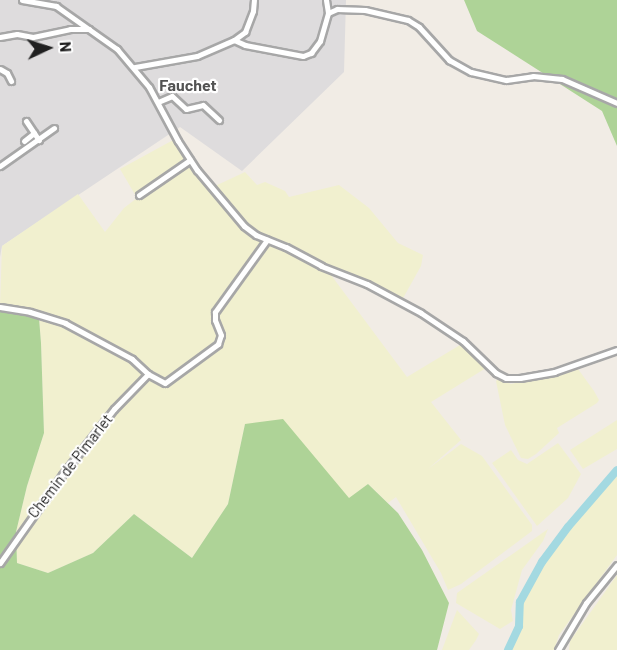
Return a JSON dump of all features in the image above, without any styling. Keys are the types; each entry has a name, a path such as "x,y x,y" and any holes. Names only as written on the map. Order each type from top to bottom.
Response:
{"street":[{"path":"22,0 53,5 113,45 135,67 158,102 190,160 244,226 267,240 286,247 321,266 367,284 421,313 463,341 496,373 506,378 554,372 617,350"},
{"path":"135,67 197,56 234,40 244,32 253,11 254,0"},
{"path":"234,40 245,45 306,55 320,41 328,13 326,0"},
{"path":"328,13 337,9 365,10 406,19 419,27 449,60 471,72 510,81 534,76 562,79 617,103"},
{"path":"0,37 15,34 33,37 70,29 91,29"},
{"path":"0,69 7,73 10,81"},
{"path":"158,102 172,96 186,108 203,105 219,120"},
{"path":"26,121 39,140"},
{"path":"0,166 54,128"},
{"path":"24,141 34,133"},
{"path":"139,195 190,160"},
{"path":"0,307 30,312 65,323 132,359 160,382 167,382 218,344 221,335 215,320 215,312 267,240"},
{"name":"Chemin de Pimarlet","path":"0,563 62,475 114,409 148,374"},
{"path":"558,650 586,603 617,565"}],"shaded area":[{"path":"0,0 346,0 344,72 242,171 180,127 2,246 0,257"}],"green space":[{"path":"464,0 617,0 617,146 602,111 477,31"},
{"path":"175,139 196,160 213,187 245,172 257,185 265,182 285,191 289,197 339,185 369,208 398,243 423,255 421,266 402,300 331,275 407,377 460,345 486,368 431,402 461,440 428,469 461,444 482,456 532,525 532,531 461,584 448,590 441,573 396,497 388,503 368,484 349,499 245,424 228,504 192,558 134,514 93,553 48,573 17,563 16,532 27,486 44,433 41,343 39,318 8,312 0,306 2,246 78,194 105,232 124,208 137,198 120,169"},
{"path":"0,306 8,312 39,318 41,343 44,433 27,486 16,532 17,563 48,573 93,553 134,514 192,558 228,504 245,424 283,419 349,498 368,484 398,513 422,550 449,603 437,650 0,650"},
{"path":"578,369 599,400 557,428 559,433 536,454 528,459 521,458 505,425 496,381 498,379 511,384"},
{"path":"617,420 617,449 583,469 570,450"},
{"path":"558,443 581,474 568,498 537,526 492,463 511,450 518,460 527,464"},
{"path":"617,474 617,555 559,635 554,650 511,650 521,625 523,602 538,572 569,527"},
{"path":"548,529 543,541 522,570 511,610 513,621 500,629 456,603 457,593"},
{"path":"617,575 617,650 569,650 570,641"},
{"path":"457,610 479,634 469,650 442,650"}],"waterway":[{"path":"508,650 519,626 520,602 542,562 568,527 617,470"}],"district":[{"name":"Fauchet","path":"188,85"}]}
